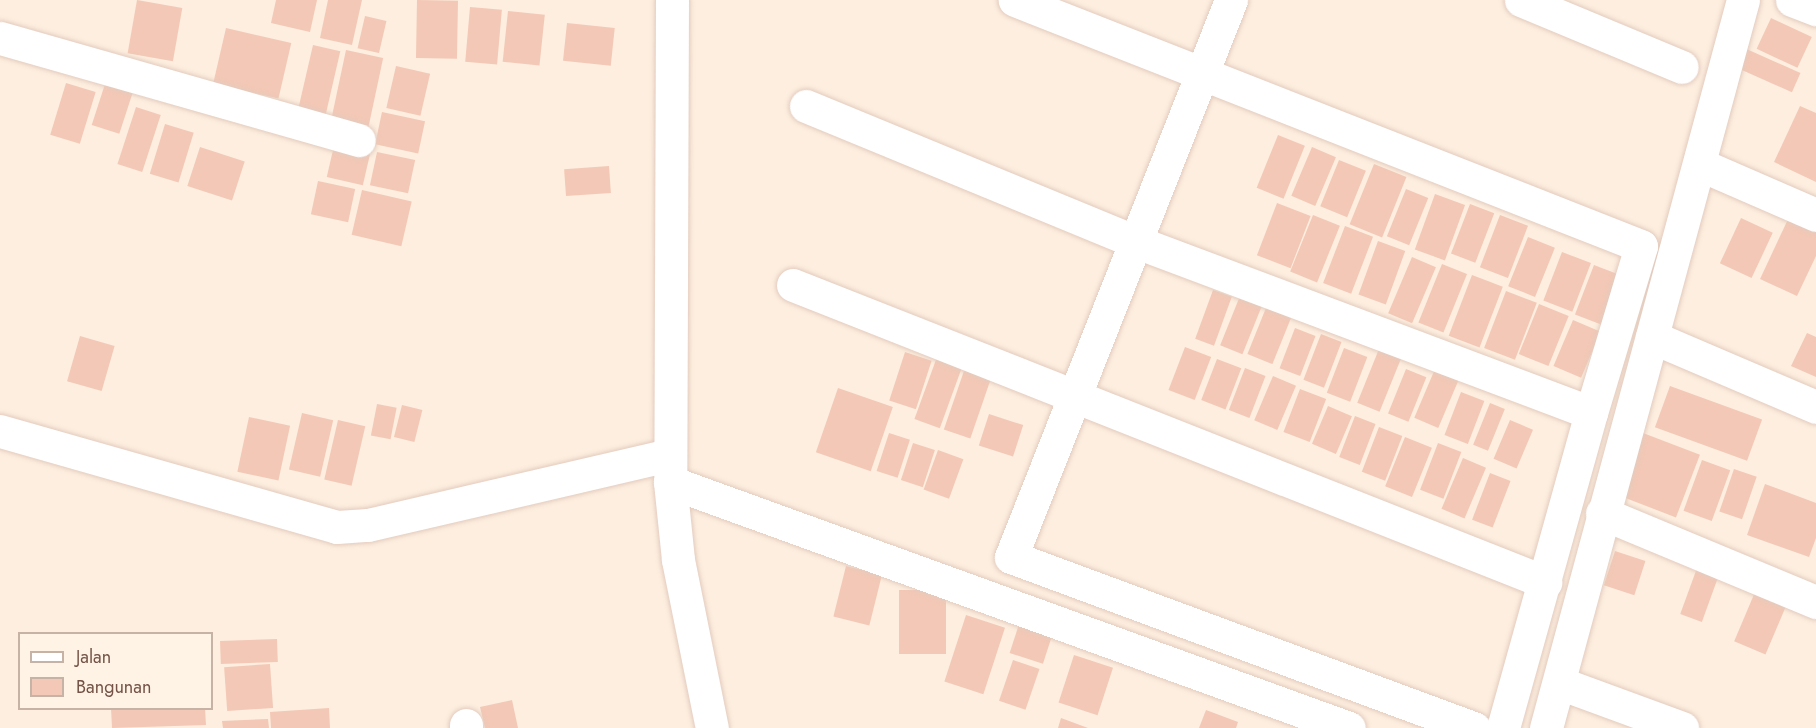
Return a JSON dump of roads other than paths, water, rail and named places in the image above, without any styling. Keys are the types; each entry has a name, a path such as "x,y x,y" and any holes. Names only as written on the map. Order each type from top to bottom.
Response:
{"street":[{"path":"672,0 670,468 678,560 712,728"},
{"path":"1015,0 1201,76 1641,246 1591,413 1503,728"},
{"path":"1231,0 1071,398 1011,557 1474,728"},
{"path":"1521,0 1682,67"},
{"path":"1546,728 1562,684 1602,513 1701,165 1743,0"},
{"path":"0,38 359,140"},
{"path":"806,106 1134,241 1591,413"},
{"path":"1701,165 1816,215"},
{"path":"793,285 1071,398 1545,582"},
{"path":"1652,337 1816,407"},
{"path":"0,431 337,527 368,525 670,468 1344,727"},
{"path":"1602,513 1816,602"},
{"path":"1562,684 1682,728"}]}
